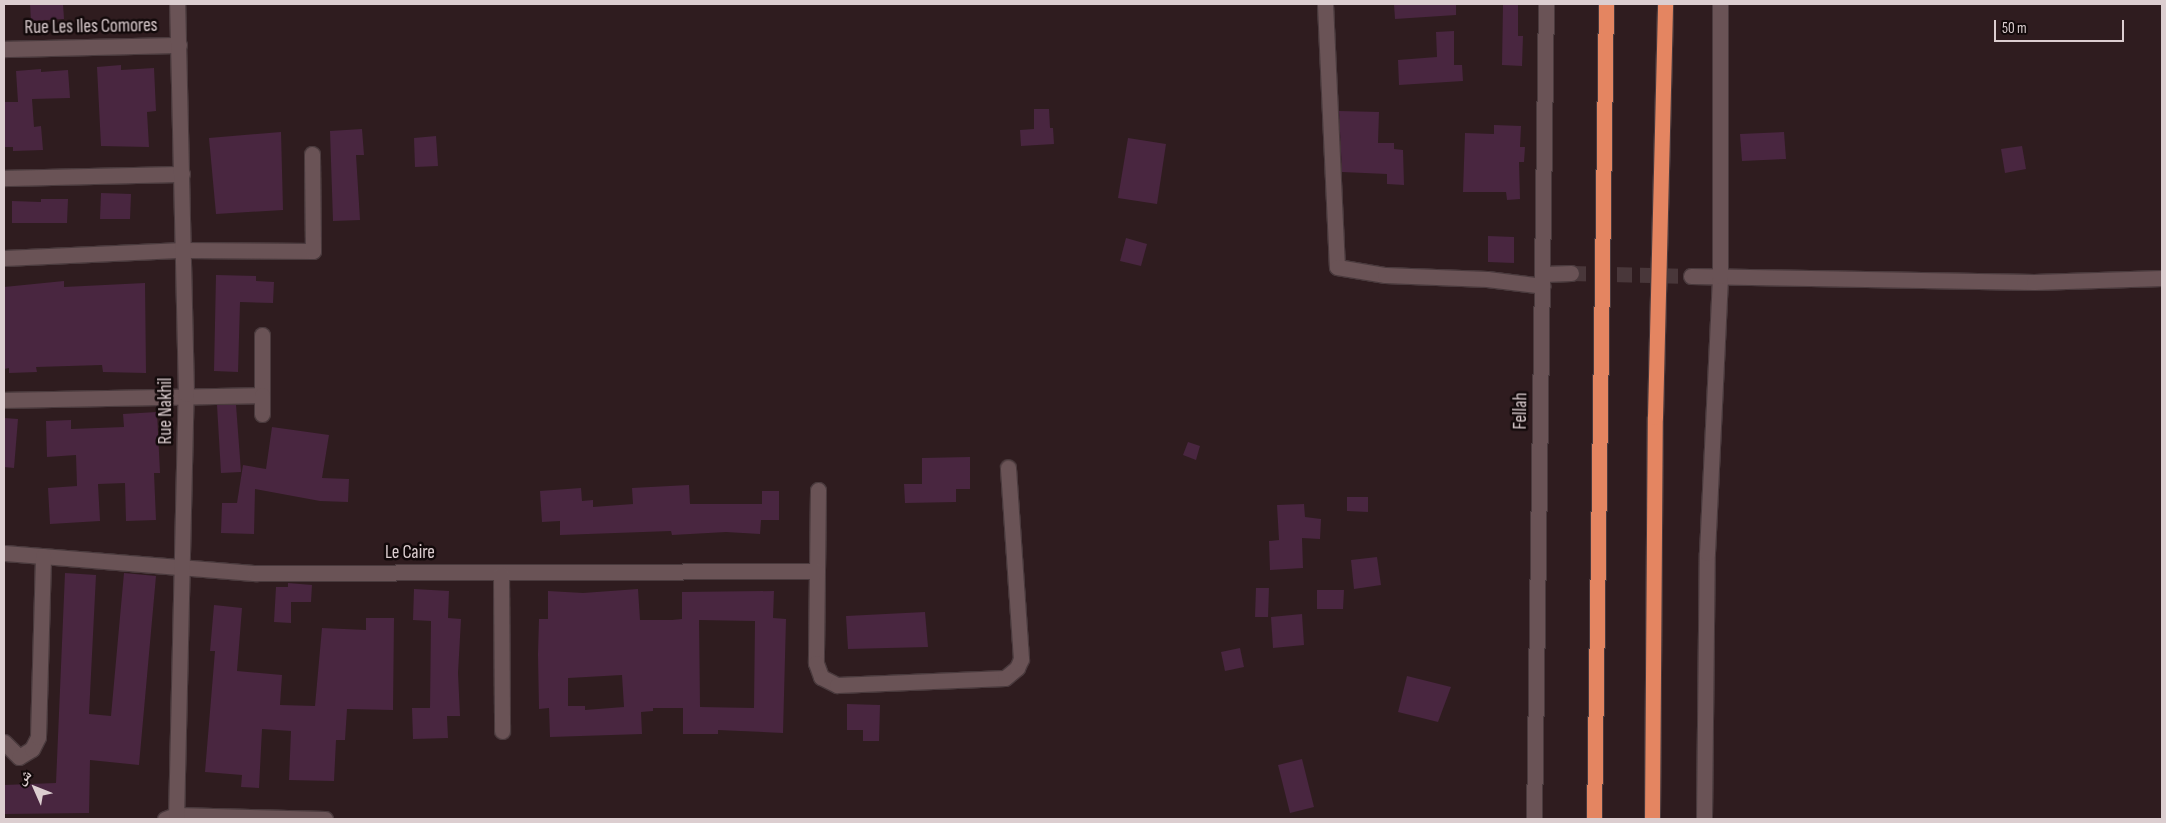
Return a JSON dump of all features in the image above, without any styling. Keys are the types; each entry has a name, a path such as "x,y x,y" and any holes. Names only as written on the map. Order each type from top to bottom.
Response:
{"highway":[{"path":"1594,819 1606,4"},
{"path":"1652,819 1656,407 1665,4"}],"street":[{"name":"Rue Nakhil","path":"172,818 184,569 186,394 177,4"},
{"path":"1326,4 1338,267 1385,275 1487,280 1543,280 1571,274"},
{"name":"Fellah","path":"1534,819 1546,4"},
{"path":"1704,819 1707,553 1720,276 1720,4"},
{"name":"Rue Les Iles Comores","path":"4,49 179,45"},
{"path":"4,258 183,250 313,251 312,154"},
{"path":"4,178 182,174"},
{"path":"1691,276 2034,282 2162,278"},
{"path":"262,335 262,414"},
{"path":"4,400 186,394 262,394"},
{"path":"818,490 816,663 821,677 827,682 837,685 1005,678 1017,668 1021,659 1008,467"},
{"name":"Le Caire","path":"4,553 184,569 255,573 501,574 817,571"},
{"path":"4,742 20,757 32,749 38,737 44,556"},
{"path":"501,574 502,732"},
{"path":"172,818 325,819"}],"building":[{"path":"30,4 63,4 64,19 31,21"},
{"path":"1394,4 1456,4 1456,15 1395,19"},
{"path":"1503,4 1518,4 1518,36 1523,36 1522,66 1502,65"},
{"path":"1454,31 1454,65 1462,65 1463,81 1399,85 1398,60 1437,57 1436,32"},
{"path":"121,65 121,70 154,68 156,111 147,112 149,147 101,146 97,67"},
{"path":"41,69 41,72 68,70 70,98 32,99 34,127 41,126 43,150 13,151 13,147 4,147 4,102 18,102 16,71"},
{"path":"1034,109 1049,109 1050,128 1053,128 1054,144 1021,146 1020,130 1034,129"},
{"path":"1339,111 1379,112 1378,143 1394,143 1394,149 1403,150 1404,185 1387,184 1387,174 1342,172"},
{"path":"1494,125 1521,126 1520,147 1525,147 1524,162 1519,162 1520,199 1507,200 1506,192 1463,192 1465,133 1494,134"},
{"path":"362,129 364,155 356,155 360,220 333,221 330,131"},
{"path":"281,132 283,210 216,214 209,138"},
{"path":"1784,132 1786,159 1742,161 1740,134"},
{"path":"436,136 438,166 415,167 414,138"},
{"path":"1128,138 1166,144 1157,204 1118,198"},
{"path":"2022,146 2026,169 2005,173 2001,149"},
{"path":"101,193 131,194 130,219 100,219"},
{"path":"41,199 68,199 67,223 12,223 12,201 41,202"},
{"path":"1488,236 1514,237 1514,263 1488,262"},
{"path":"1126,238 1147,244 1141,266 1120,261"},
{"path":"216,275 256,276 256,281 274,282 273,303 240,302 238,372 214,371"},
{"path":"64,281 64,287 145,283 146,373 103,372 102,365 36,367 37,372 9,373 9,368 4,369 4,287"},
{"path":"217,405 236,405 241,472 221,473"},
{"path":"157,412 160,473 154,473 156,520 126,521 125,483 98,484 100,521 50,524 48,488 77,486 76,455 47,457 46,421 71,420 71,429 124,427 123,414"},
{"path":"4,418 18,419 14,468 4,467"},
{"path":"272,427 329,435 322,478 349,479 348,502 320,501 255,489 254,534 221,533 222,503 237,503 243,465 266,469"},
{"path":"1188,442 1200,446 1196,460 1183,455"},
{"path":"970,457 970,489 956,489 956,502 905,503 904,484 922,484 922,458"},
{"path":"689,485 690,504 762,504 762,491 779,491 779,520 761,520 760,534 726,532 672,535 671,531 560,535 560,521 542,522 540,491 581,488 582,501 593,500 593,507 633,504 632,488"},
{"path":"1347,497 1368,497 1368,512 1347,511"},
{"path":"1304,504 1305,517 1321,519 1320,539 1302,538 1303,568 1270,570 1269,541 1279,540 1277,505"},
{"path":"1377,557 1381,585 1354,589 1351,560"},
{"path":"65,573 96,575 89,714 111,716 124,573 156,576 139,765 90,760 89,813 4,814 4,785 56,783"},
{"path":"288,583 312,585 311,602 291,602 291,623 274,622 276,587 288,587"},
{"path":"1256,588 1269,588 1268,617 1255,617"},
{"path":"414,589 449,591 448,618 461,619 458,673 460,716 447,716 448,738 413,739 412,708 430,708 431,621 413,620"},
{"path":"638,589 640,620 672,620 682,619 682,592 774,591 773,618 786,619 783,733 718,730 718,734 683,734 683,708 653,708 653,711 641,712 642,734 550,737 549,708 539,709 539,619 548,619 548,591 583,593","holes":["699,620 755,621 754,708 700,707","622,675 624,707 585,710 585,706 568,706 568,678"]},
{"path":"1317,590 1344,590 1343,609 1317,609"},
{"path":"214,605 242,608 237,671 282,675 280,705 315,706 322,628 366,630 366,618 394,618 393,710 347,709 345,740 336,740 334,781 289,780 291,731 262,729 259,788 241,787 242,775 205,772 215,651 210,651"},
{"path":"925,612 928,647 848,649 846,616"},
{"path":"1302,614 1304,645 1273,648 1271,617"},
{"path":"1240,648 1244,667 1225,671 1221,652"},
{"path":"1407,676 1451,687 1438,722 1398,712"},
{"path":"847,704 880,705 879,741 863,741 863,730 847,730"},
{"path":"1302,759 1314,807 1290,813 1278,765"}],"tunnel":[{"path":"1571,273 1691,276"}]}
